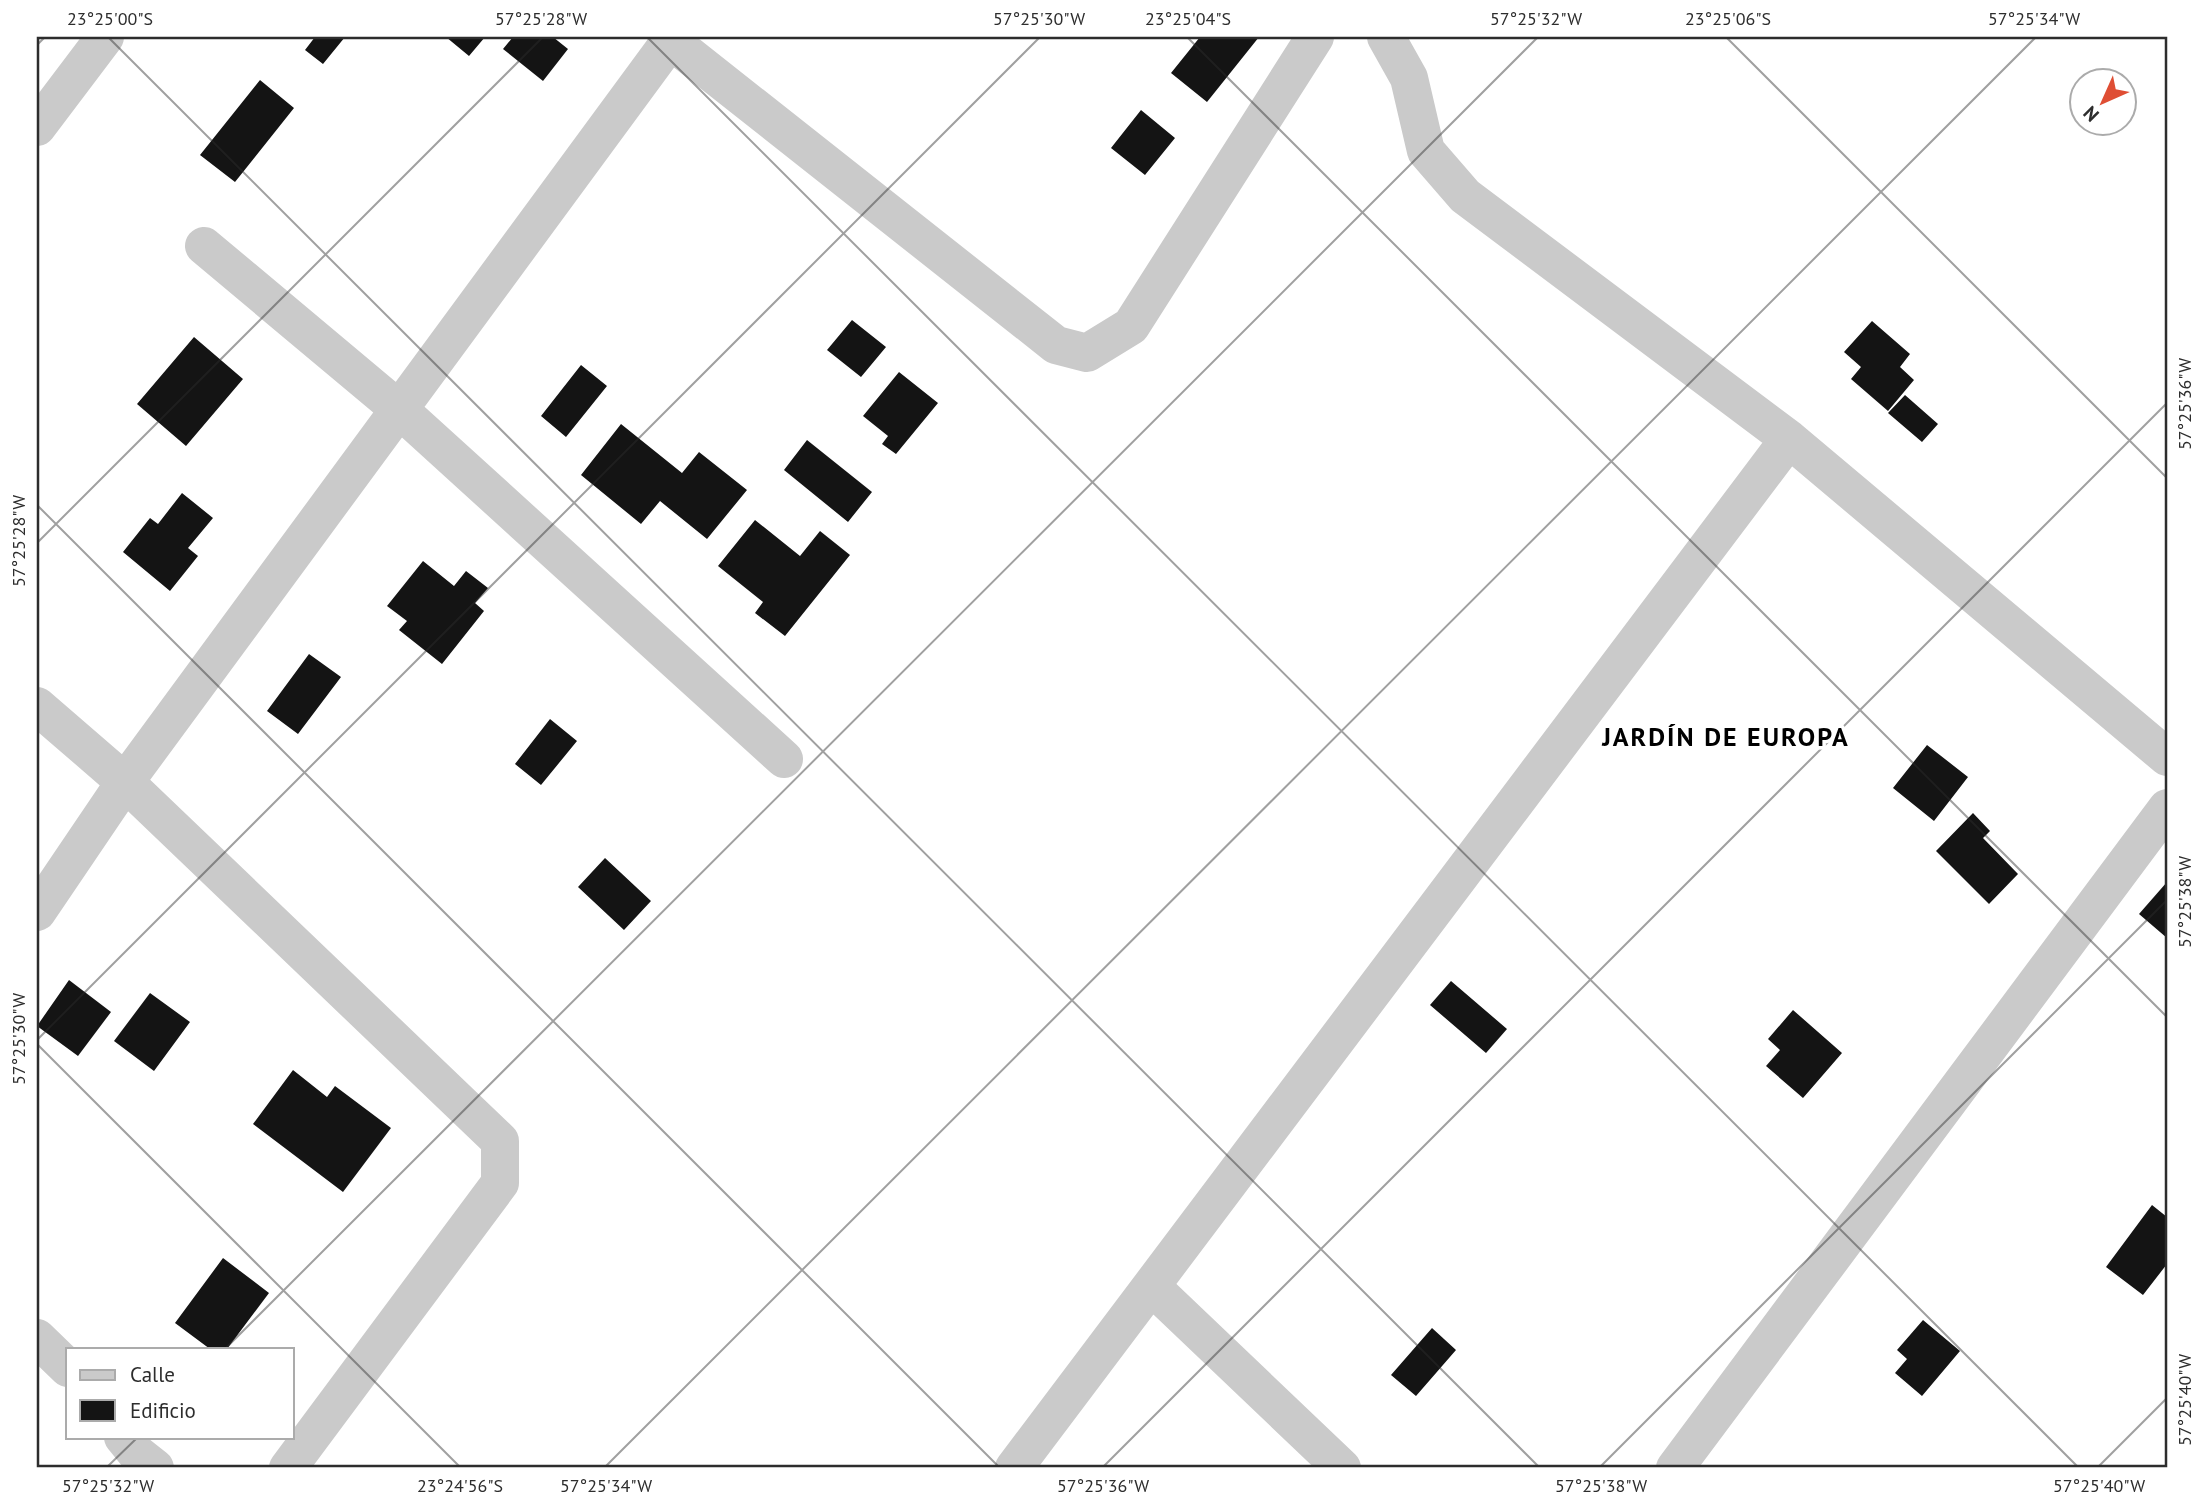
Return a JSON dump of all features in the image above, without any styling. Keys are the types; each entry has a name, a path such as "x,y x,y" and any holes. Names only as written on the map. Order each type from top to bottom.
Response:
{"street":[{"path":"37,127 105,37"},
{"path":"37,912 125,782 401,411 670,38 1056,345 1087,353 1131,326 1315,37"},
{"path":"1386,37 1409,78 1426,151 1465,196 1789,439 2167,757"},
{"path":"204,246 401,411 785,759"},
{"path":"1014,1468 1789,439"},
{"path":"37,706 125,782 500,1142 500,1183 288,1468"},
{"path":"1675,1468 2167,808"},
{"path":"1151,1286 1342,1468"},
{"path":"37,1338 66,1366"},
{"path":"124,1438 136,1453 155,1468"}],"building":[{"path":"315,37 345,37 323,64 305,50"},
{"path":"446,37 485,37 469,56"},
{"path":"513,37 553,37 568,49 543,81 503,49"},
{"path":"1200,37 1259,37 1207,102 1171,73"},
{"path":"260,80 294,108 235,182 200,155"},
{"path":"1141,110 1175,138 1145,175 1111,148"},
{"path":"852,320 886,347 861,377 827,350"},
{"path":"1872,321 1910,354 1900,367 1914,380 1888,411 1851,379 1861,367 1844,352"},
{"path":"194,337 243,379 186,446 137,404"},
{"path":"581,365 607,386 566,437 541,416"},
{"path":"899,372 938,403 896,454 882,444 888,436 863,416"},
{"path":"1905,395 1938,424 1922,442 1888,413"},
{"path":"621,424 682,473 699,452 747,490 707,539 660,501 641,524 581,475"},
{"path":"807,440 872,492 848,522 784,470"},
{"path":"182,493 213,518 188,548 198,556 170,591 123,552 150,518 158,524"},
{"path":"755,520 800,556 820,531 850,555 785,636 755,613 763,602 718,566"},
{"path":"423,561 454,586 466,571 488,588 475,603 484,611 442,664 399,630 407,621 387,606"},
{"path":"309,654 341,677 298,734 267,711"},
{"path":"550,719 577,741 541,785 515,764"},
{"path":"1927,745 1968,777 1934,821 1893,788"},
{"path":"1973,813 1990,831 1983,838 2018,874 1989,904 1936,851"},
{"path":"605,858 651,901 624,930 578,887"},
{"path":"2167,882 2167,938 2139,914"},
{"path":"69,980 111,1012 78,1056 37,1026"},
{"path":"1451,981 1507,1029 1486,1053 1430,1005"},
{"path":"150,993 190,1022 154,1071 114,1041"},
{"path":"1793,1010 1842,1053 1803,1098 1766,1066 1780,1050 1768,1039"},
{"path":"293,1070 327,1097 335,1086 391,1128 343,1192 253,1124"},
{"path":"2152,1205 2167,1217 2167,1264 2143,1295 2106,1267"},
{"path":"223,1258 269,1293 228,1348 209,1348 175,1323"},
{"path":"1923,1320 1960,1351 1922,1396 1895,1373 1907,1359 1897,1350"},
{"path":"1432,1328 1456,1350 1416,1396 1391,1375"}],"district":[{"name":"JARDÍN DE EUROPA","path":"1726,736"}]}
